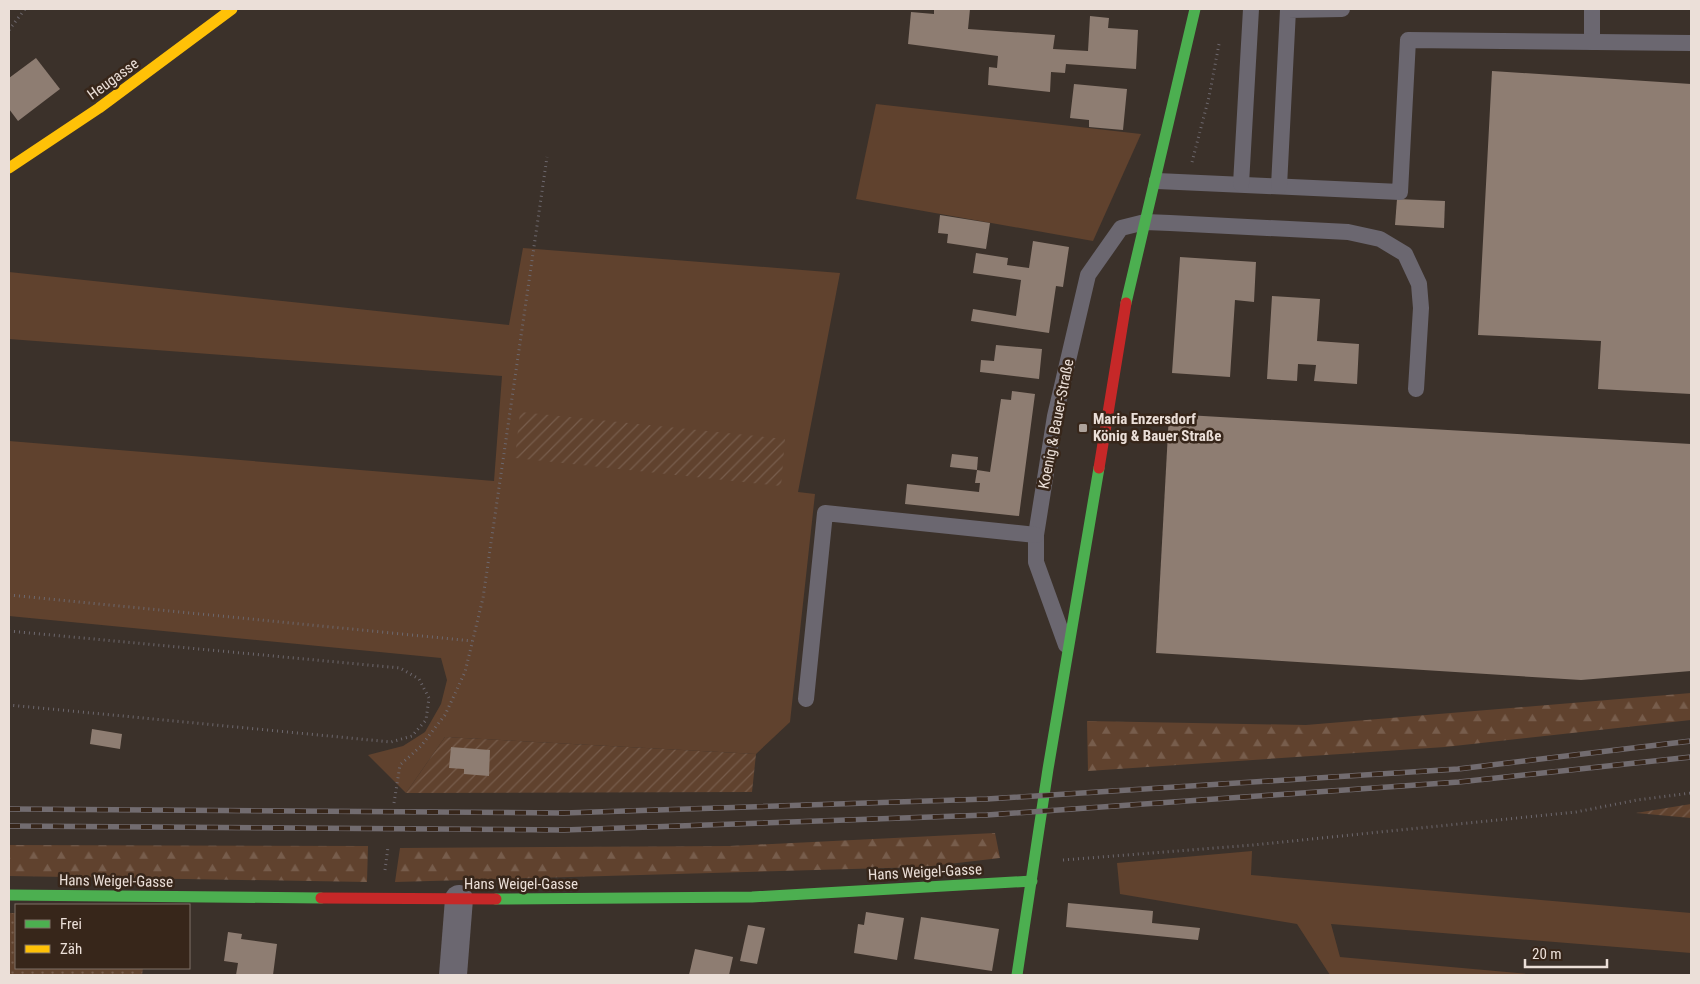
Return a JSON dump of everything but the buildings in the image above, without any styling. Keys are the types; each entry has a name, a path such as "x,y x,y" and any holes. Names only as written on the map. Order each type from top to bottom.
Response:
{"street":[{"name":"Heugasse","path":"9,168 99,108 232,9"},
{"name":"Koenig & Bauer-Straße","path":"1017,975 1041,814 1128,294 1157,181 1195,9"},
{"name":"Hans Weigel-Gasse","path":"9,895 459,899 752,897 1032,881"},
{"path":"453,975 459,899"}],"lane":[{"path":"1241,184 1251,9"},
{"path":"1278,186 1288,10 1342,9"},
{"path":"1592,9 1592,42"},
{"path":"1157,181 1400,192 1408,40 1691,43"},
{"path":"1145,222 1348,232 1380,239 1397,249 1405,254 1419,284 1421,308 1416,389"},
{"name":"Koenig & Bauer-Straße","path":"1068,650 1036,562 1036,535 1055,416 1088,275 1121,228 1145,222"},
{"path":"806,700 825,512 1036,535"}],"path":[{"path":"9,30 25,9"},
{"path":"394,803 400,765 421,746 446,715 465,672 483,598 547,157"},
{"path":"9,595 472,641"},
{"path":"9,631 400,668 419,679 429,698 426,720 412,736 391,742 9,705"},
{"path":"1032,881 1056,860 1253,845 1576,812 1637,800 1691,793"}],"green space":[{"path":"876,104 1141,134 1093,241 856,199"},
{"path":"523,248 840,273 798,492 815,494 790,722 756,754 445,737 406,793 368,755 403,746 425,732 441,704 447,680 441,658 9,616 9,441 494,481 502,376 9,339 9,272 509,325"},
{"path":"520,412 785,439 781,486 515,458"},
{"path":"1691,693 1691,720 1445,747 1088,771 1087,721 1306,725"},
{"path":"445,737 756,754 752,792 406,793"},
{"path":"1691,804 1691,818 1636,813"},
{"path":"995,833 1000,858 923,867 395,882 400,848 729,846"},
{"path":"9,845 368,846 367,882 9,876"},
{"path":"1252,851 1251,875 1691,913 1691,953 1331,924 1340,957 1539,975 1330,975 1297,924 1120,894 1117,863"},
{"path":"9,913 15,913 15,969 143,969 142,975 9,975"}],"railway":[{"path":"9,809 564,813 987,799 1458,769 1691,741"},
{"path":"9,826 564,830 987,815 1459,782 1691,757"}],"traffic: fast":[{"path":"1126,303 1195,9"},
{"path":"1017,975 1048,769 1099,468"},
{"path":"496,899 752,897 1032,881"},
{"path":"9,895 321,898"}],"traffic: slow":[{"path":"9,168 99,108 232,9"}],"traffic: jam":[{"path":"1099,468 1126,303"},
{"path":"321,898 496,899"}],"place":[{"name":"Maria Enzersdorf König & Bauer Straße","path":"1083,428"}]}
